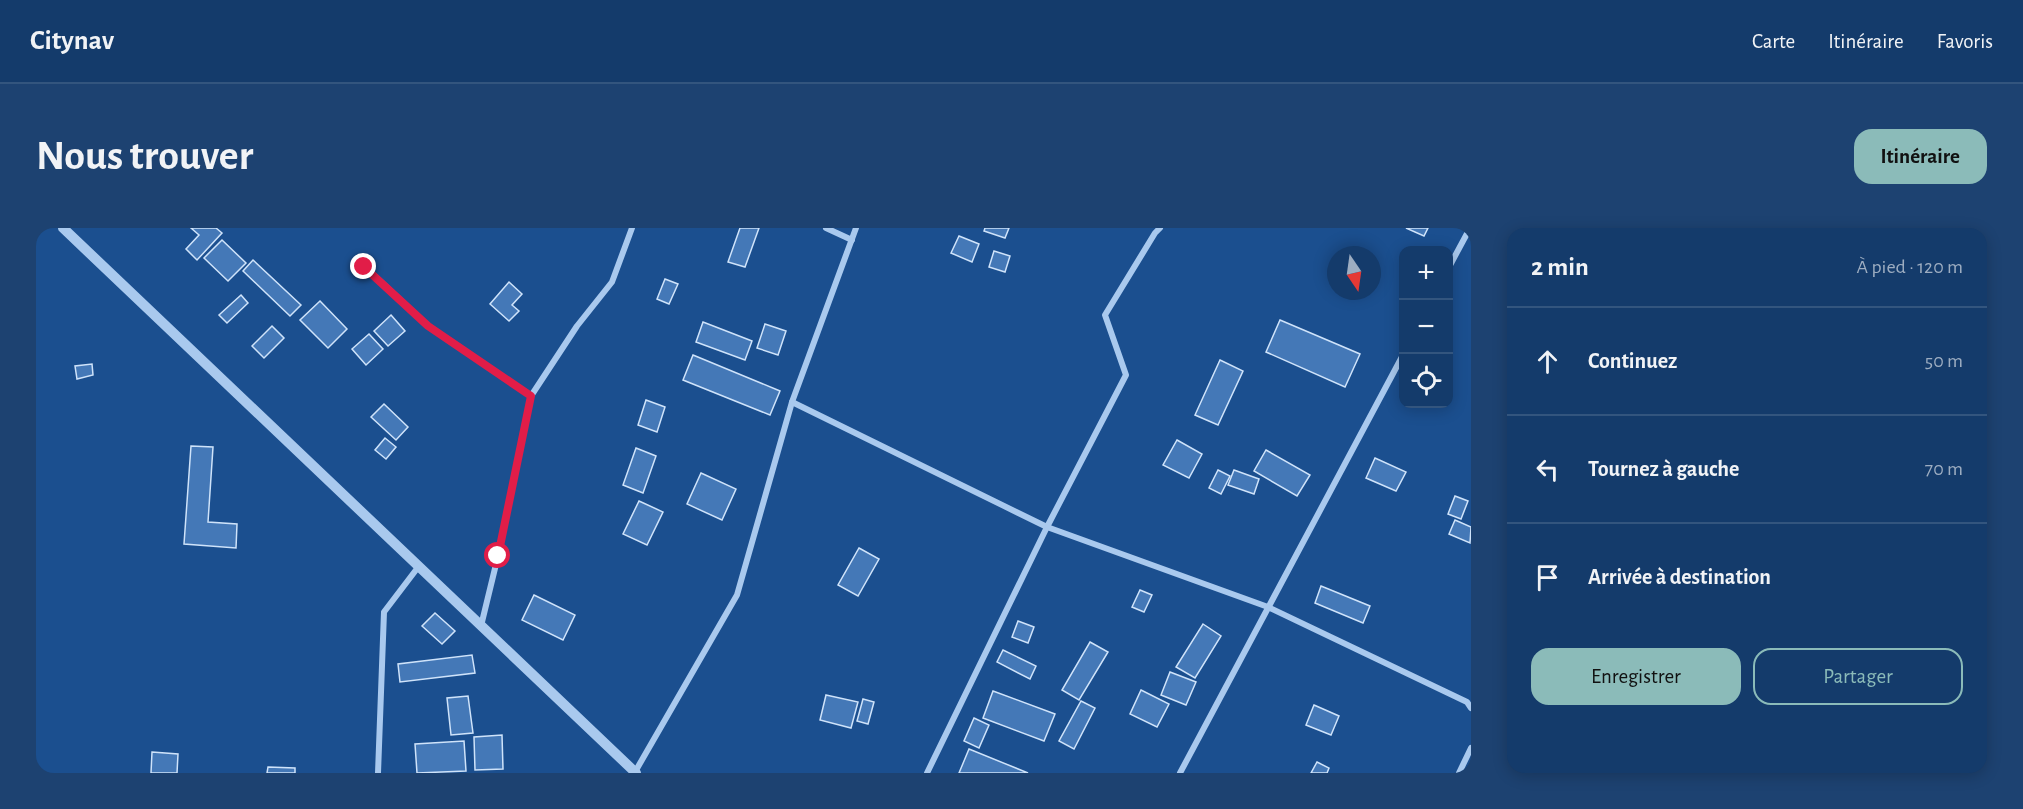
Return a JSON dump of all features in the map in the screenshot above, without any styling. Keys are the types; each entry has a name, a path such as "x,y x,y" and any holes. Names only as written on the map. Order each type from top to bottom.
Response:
{"street":[{"path":"63,228 636,772 737,595 792,402 856,228"},
{"path":"481,626 531,396 577,326 612,282 632,228"},
{"path":"826,228 852,240"},
{"path":"927,773 1047,527 1126,375 1105,315 1155,232 1160,228"},
{"path":"1453,261 1470,228"},
{"path":"364,267 428,326 531,396"},
{"path":"1180,773 1403,354"},
{"path":"792,402 1047,527 1268,607 1470,702"},
{"path":"378,773 384,612 419,566"},
{"path":"1459,773 1471,748"}],"building":[{"path":"191,228 216,228 222,233 197,260 186,249 199,235"},
{"path":"740,228 759,228 745,267 728,262"},
{"path":"985,228 1009,228 1005,238 984,231"},
{"path":"1406,228 1428,228 1424,236"},
{"path":"959,236 979,244 972,262 951,253"},
{"path":"222,240 246,263 228,281 204,258"},
{"path":"994,251 1010,256 1005,272 989,267"},
{"path":"253,260 301,305 290,316 243,271"},
{"path":"665,279 678,284 669,304 657,299"},
{"path":"509,282 522,294 512,305 519,311 509,321 490,304"},
{"path":"241,295 248,303 227,323 219,315"},
{"path":"320,301 347,329 328,348 300,320"},
{"path":"391,315 405,331 388,346 374,331"},
{"path":"1280,320 1360,354 1345,387 1266,352"},
{"path":"703,322 752,341 745,360 696,342"},
{"path":"765,324 786,331 778,355 757,348"},
{"path":"272,326 284,338 264,358 252,346"},
{"path":"369,334 383,349 366,365 352,349"},
{"path":"693,355 780,391 770,415 683,380"},
{"path":"1220,360 1243,371 1218,425 1195,415"},
{"path":"92,364 93,375 77,379 75,366"},
{"path":"646,400 665,407 657,432 638,425"},
{"path":"384,404 408,427 396,440 371,417"},
{"path":"385,438 396,447 386,459 375,450"},
{"path":"1177,440 1202,454 1189,478 1163,465"},
{"path":"191,446 213,447 208,522 237,524 236,548 184,544"},
{"path":"636,448 656,456 643,493 623,485"},
{"path":"1266,450 1310,475 1297,496 1254,471"},
{"path":"1375,458 1406,472 1396,491 1366,478"},
{"path":"1218,470 1230,476 1221,494 1209,488"},
{"path":"1234,470 1259,479 1254,494 1228,485"},
{"path":"701,473 736,489 722,520 687,504"},
{"path":"1455,496 1468,501 1461,519 1448,514"},
{"path":"639,501 663,512 647,545 623,534"},
{"path":"1455,520 1471,527 1470,543 1449,534"},
{"path":"859,548 879,559 858,596 838,585"},
{"path":"1321,586 1370,606 1363,623 1315,603"},
{"path":"1140,590 1152,595 1144,612 1132,607"},
{"path":"534,595 575,615 563,640 522,620"},
{"path":"435,613 455,631 442,644 422,626"},
{"path":"1018,621 1034,627 1028,643 1012,637"},
{"path":"1203,624 1221,636 1195,678 1176,667"},
{"path":"1090,642 1108,652 1079,700 1062,690"},
{"path":"1003,650 1036,666 1030,679 997,662"},
{"path":"472,655 475,673 400,682 398,664"},
{"path":"1170,672 1196,682 1186,705 1161,695"},
{"path":"1141,690 1169,704 1157,727 1130,714"},
{"path":"993,691 1055,714 1044,741 983,718"},
{"path":"826,695 858,702 851,728 820,720"},
{"path":"468,696 473,733 451,735 447,698"},
{"path":"863,699 874,702 868,724 857,721"},
{"path":"1081,701 1095,708 1074,749 1059,741"},
{"path":"1314,705 1339,716 1331,735 1306,725"},
{"path":"974,718 989,725 979,748 964,741"},
{"path":"502,735 503,769 475,770 474,737"},
{"path":"464,741 466,771 417,773 415,744"},
{"path":"969,749 1028,773 959,773"},
{"path":"152,752 178,754 177,773 151,773"},
{"path":"1317,762 1329,768 1327,773 1311,773"},
{"path":"268,767 295,768 295,773 267,773"}],"route":[{"path":"364,267 428,326 531,396 498,556"}]}
